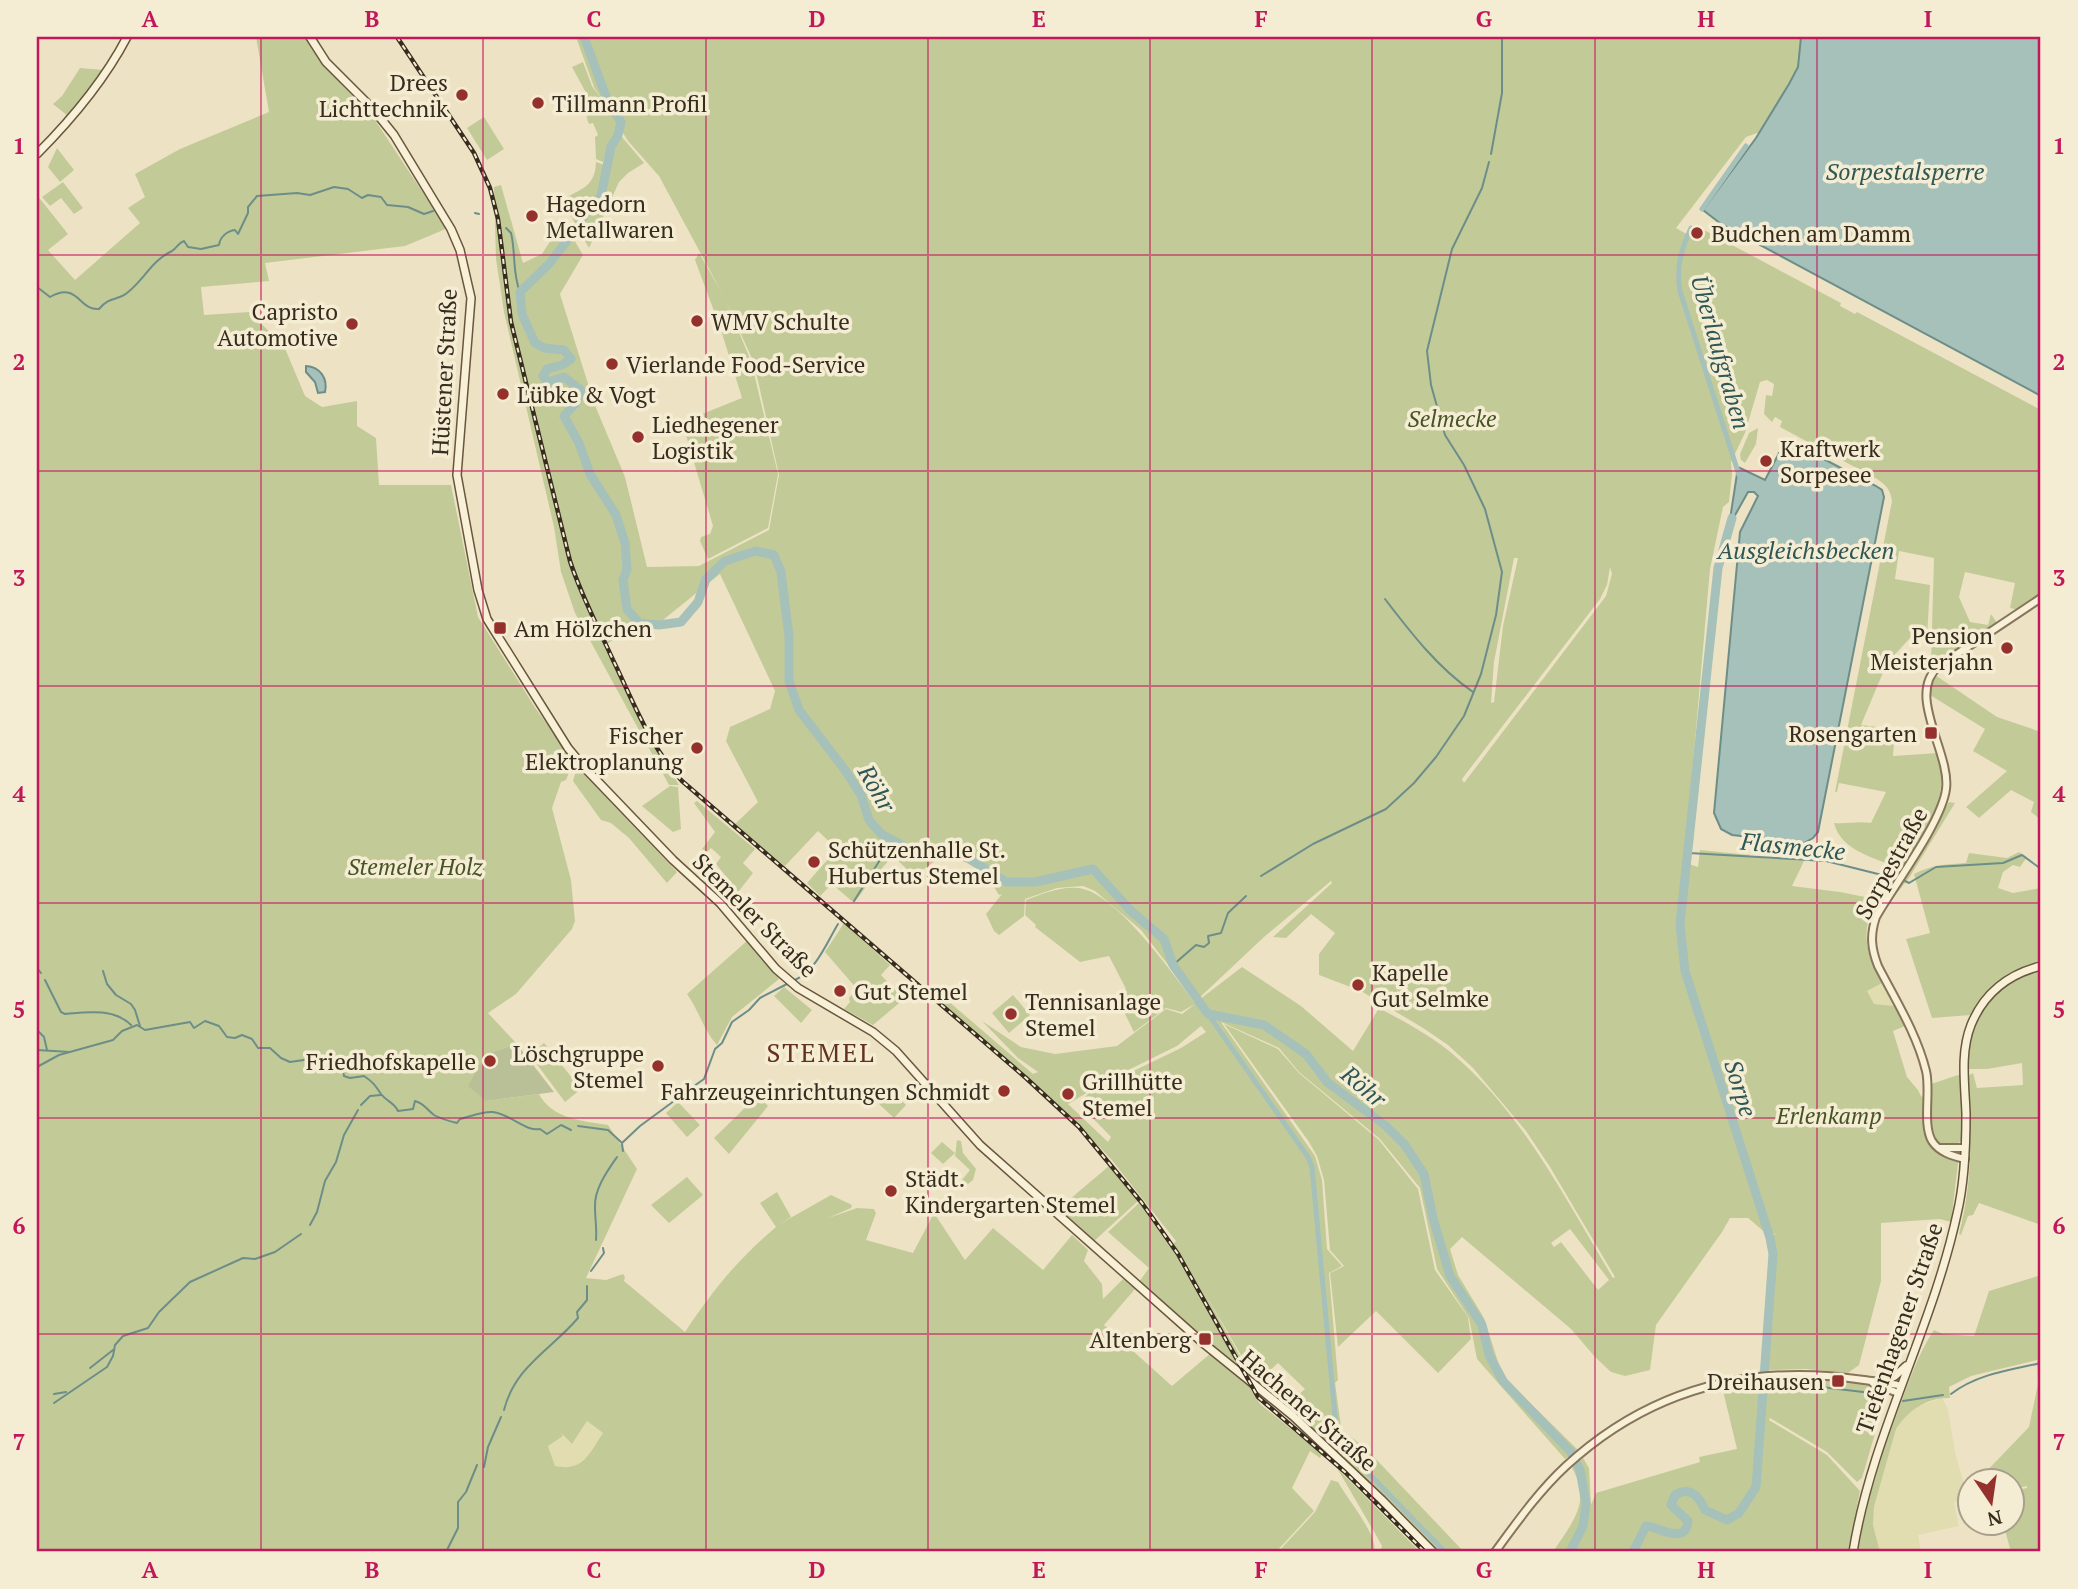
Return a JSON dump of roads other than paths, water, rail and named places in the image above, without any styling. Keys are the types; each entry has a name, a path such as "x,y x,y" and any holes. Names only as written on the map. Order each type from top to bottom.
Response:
{"main road":[{"path":"37,154 99,83 127,37"},
{"name":"Hüstener Straße","path":"310,37 326,62 373,109 394,135 451,229 460,250 471,298 457,475 462,508"},
{"name":"Stemeler Straße","path":"462,508 478,590 487,620 537,701 582,765 673,860 720,902 776,968 798,988 873,1032 896,1051 980,1145 1154,1301"},
{"name":"Tiefenhagener Straße","path":"1853,1552 1866,1488 1899,1389 1931,1308 1959,1205 1965,1159 1967,1038 1975,1016 1987,998 2012,977 2041,966"},
{"name":"Hachener Straße","path":"1154,1301 1231,1368 1293,1416 1433,1552"},
{"path":"1884,1381 1895,1376 1909,1363"}],"street":[{"name":"Sorpestraße","path":"1940,1148 1931,1139 1928,1128 1929,1096 1924,1062 1878,966 1872,949 1871,935 1877,917 1945,797 1946,771 1928,707 1927,690 1931,675 1939,666 2041,598"},
{"path":"1940,1148 1965,1148"},
{"path":"1940,1148 1952,1156 1965,1159"},
{"path":"1495,1552 1534,1500 1567,1465 1621,1424 1670,1398 1712,1385 1770,1375 1818,1374 1868,1381 1899,1389"},
{"path":"1868,1381 1884,1381 1899,1389"}],"water":[{"name":"Sorpestalsperre","path":"1801,37 2041,37 2041,396 1721,224 1703,210 1756,138 1789,84 1798,67"},
{"path":"306,366 322,374 325,392 318,393 315,382 306,372"},
{"name":"Ausgleichsbecken","path":"1789,441 1876,486 1882,490 1884,497 1818,832 1804,843 1732,835 1721,829 1714,813 1740,532 1758,496 1754,492 1748,492 1729,526 1738,467 1765,480 1779,453 1783,455"}],"waterway":[{"name":"Röhr","path":"584,37 607,99 621,122 618,135 611,147 601,196 549,264 520,292 522,314 535,343 544,348 564,350 571,359 547,369 543,376 548,382 564,377 581,390 576,403 564,416 579,443 590,474 616,515 625,543 627,569 623,580 627,609 639,623 659,625 681,622 698,602 706,579 725,561 756,551 774,555 781,572 789,636 789,681 799,710 845,770 861,795 869,820 881,834 909,849 962,854 1006,882 1035,882 1093,869 1131,911 1164,939 1173,965 1208,1014 1264,1025 1306,1054 1327,1082 1386,1126 1405,1145 1424,1174 1433,1218 1450,1276 1482,1325 1489,1355 1503,1381 1571,1452 1580,1470 1586,1504 1583,1526 1570,1552"},
{"name":"Selmecke","path":"1491,154 1502,93 1502,37"},
{"name":"Überlaufgraben","path":"1702,209 1746,146"},
{"name":"Selmecke","path":"1261,876 1313,844 1386,809 1414,783 1436,757 1464,716 1481,674 1496,615 1502,572 1485,509 1464,465 1445,435 1431,385 1427,351 1452,249 1482,188 1489,162"},
{"path":"37,287 50,297 59,293 73,294 87,306 99,309 107,302 127,293 159,260 182,242 188,247 201,249 219,245 222,237 229,232 235,230 238,234 248,207 257,196 297,193 310,195 334,187 348,189 362,198 368,195 381,197 387,205 408,207 424,214 433,211"},
{"path":"475,213 479,214"},
{"path":"506,228 511,233 520,292"},
{"name":"Überlaufgraben","path":"1691,228 1680,258 1680,291 1739,475"},
{"name":"Sorpe","path":"1633,1552 1646,1526 1677,1534 1686,1528 1688,1521 1671,1505 1675,1495 1680,1492 1690,1492 1700,1500 1705,1510 1727,1520 1739,1513 1756,1487 1773,1254 1685,971 1680,924 1718,568 1732,518"},
{"path":"1385,599 1437,661 1473,692"},
{"path":"854,901 892,841"},
{"name":"Flasmecke","path":"1689,853 1826,861 1894,878"},
{"name":"Flasmecke","path":"1905,881 1909,883 1936,867 2003,863 2022,855 2041,869"},
{"name":"Selmecke","path":"1173,965 1196,945 1204,947 1209,943 1208,936 1221,933 1228,913 1246,896"},
{"path":"795,980 815,963 838,924"},
{"path":"37,968 41,973"},
{"path":"103,971 107,984 116,995 131,1004 140,1026"},
{"path":"45,980 61,1012 108,1014 131,1025"},
{"path":"687,1091 704,1079 715,1049 722,1043 732,1022 760,998 787,984"},
{"path":"1208,1014 1308,1157 1312,1167 1337,1438 1445,1552"},
{"path":"37,1067 59,1055 113,1040 122,1031 137,1025 145,1030 190,1022 194,1028 205,1021 219,1026 227,1037 242,1035 252,1039 258,1048 270,1048 290,1062 331,1056 342,1065 344,1076 364,1076 398,1111 413,1109 415,1101 431,1113 457,1123 460,1119 493,1112 547,1134 561,1125 571,1130"},
{"path":"37,1030 44,1037 47,1050"},
{"path":"37,1050 70,1052"},
{"path":"361,1105 370,1096 381,1095"},
{"path":"622,1143 674,1101"},
{"path":"310,1225 344,1135 358,1110"},
{"path":"578,1126 608,1130 621,1142"},
{"path":"622,1144 623,1151"},
{"path":"596,1240 595,1200 602,1180 617,1157"},
{"path":"54,1403 107,1367 115,1345 123,1336 148,1328 159,1312 190,1282 243,1258 255,1259 275,1252 301,1234"},
{"path":"591,1271 604,1253 603,1248"},
{"path":"504,1410 509,1395 525,1370 578,1318 577,1312 587,1300 587,1286"},
{"path":"90,1368 113,1350"},
{"path":"1951,1394 1983,1377 2041,1363"},
{"path":"1761,1397 1776,1386 1788,1383 1863,1392 1873,1394 1883,1401"},
{"path":"54,1394 66,1392"},
{"path":"1903,1401 1943,1395"},
{"path":"484,1467 488,1447 501,1417"},
{"path":"446,1552 458,1528 458,1502 466,1492 477,1465"}],"railway":[{"path":"397,37 474,153 490,188 498,219 511,322 570,561 584,599 635,707 661,754 682,781 1026,1078 1079,1127 1142,1203 1178,1254 1258,1397 1345,1472 1425,1552"}],"place":[{"name":"Drees Lichttechnik","path":"462,95"},
{"name":"Tillmann Profil","path":"538,103"},
{"name":"Hagedorn Metallwaren","path":"532,216"},
{"name":"Budchen am Damm","path":"1697,233"},
{"name":"WMV Schulte","path":"697,321"},
{"name":"Capristo Automotive","path":"352,324"},
{"name":"Vierlande Food-Service","path":"612,364"},
{"name":"Lübke & Vogt","path":"503,394"},
{"name":"Liedhegener Logistik","path":"638,437"},
{"name":"Kraftwerk Sorpesee","path":"1766,461"},
{"name":"Am Hölzchen","path":"500,628"},
{"name":"Pension Meisterjahn","path":"2007,648"},
{"name":"Rosengarten","path":"1931,733"},
{"name":"Fischer Elektroplanung","path":"697,748"},
{"name":"Schützenhalle St. Hubertus Stemel","path":"814,862"},
{"name":"Kapelle Gut Selmke","path":"1358,985"},
{"name":"Gut Stemel","path":"840,991"},
{"name":"Tennisanlage Stemel","path":"1011,1014"},
{"name":"Friedhofskapelle","path":"490,1061"},
{"name":"Löschgruppe Stemel","path":"658,1066"},
{"name":"Fahrzeugeinrichtungen Schmidt","path":"1004,1091"},
{"name":"Grillhütte Stemel","path":"1068,1094"},
{"name":"Städt. Kindergarten Stemel","path":"891,1191"},
{"name":"Altenberg","path":"1205,1339"},
{"name":"Dreihausen","path":"1838,1381"}],"district":[{"name":"STEMEL","path":"821,1052"}],"park label":[{"name":"Stemeler Holz","path":"415,866"},
{"name":"Erlenkamp","path":"1829,1115"}]}
